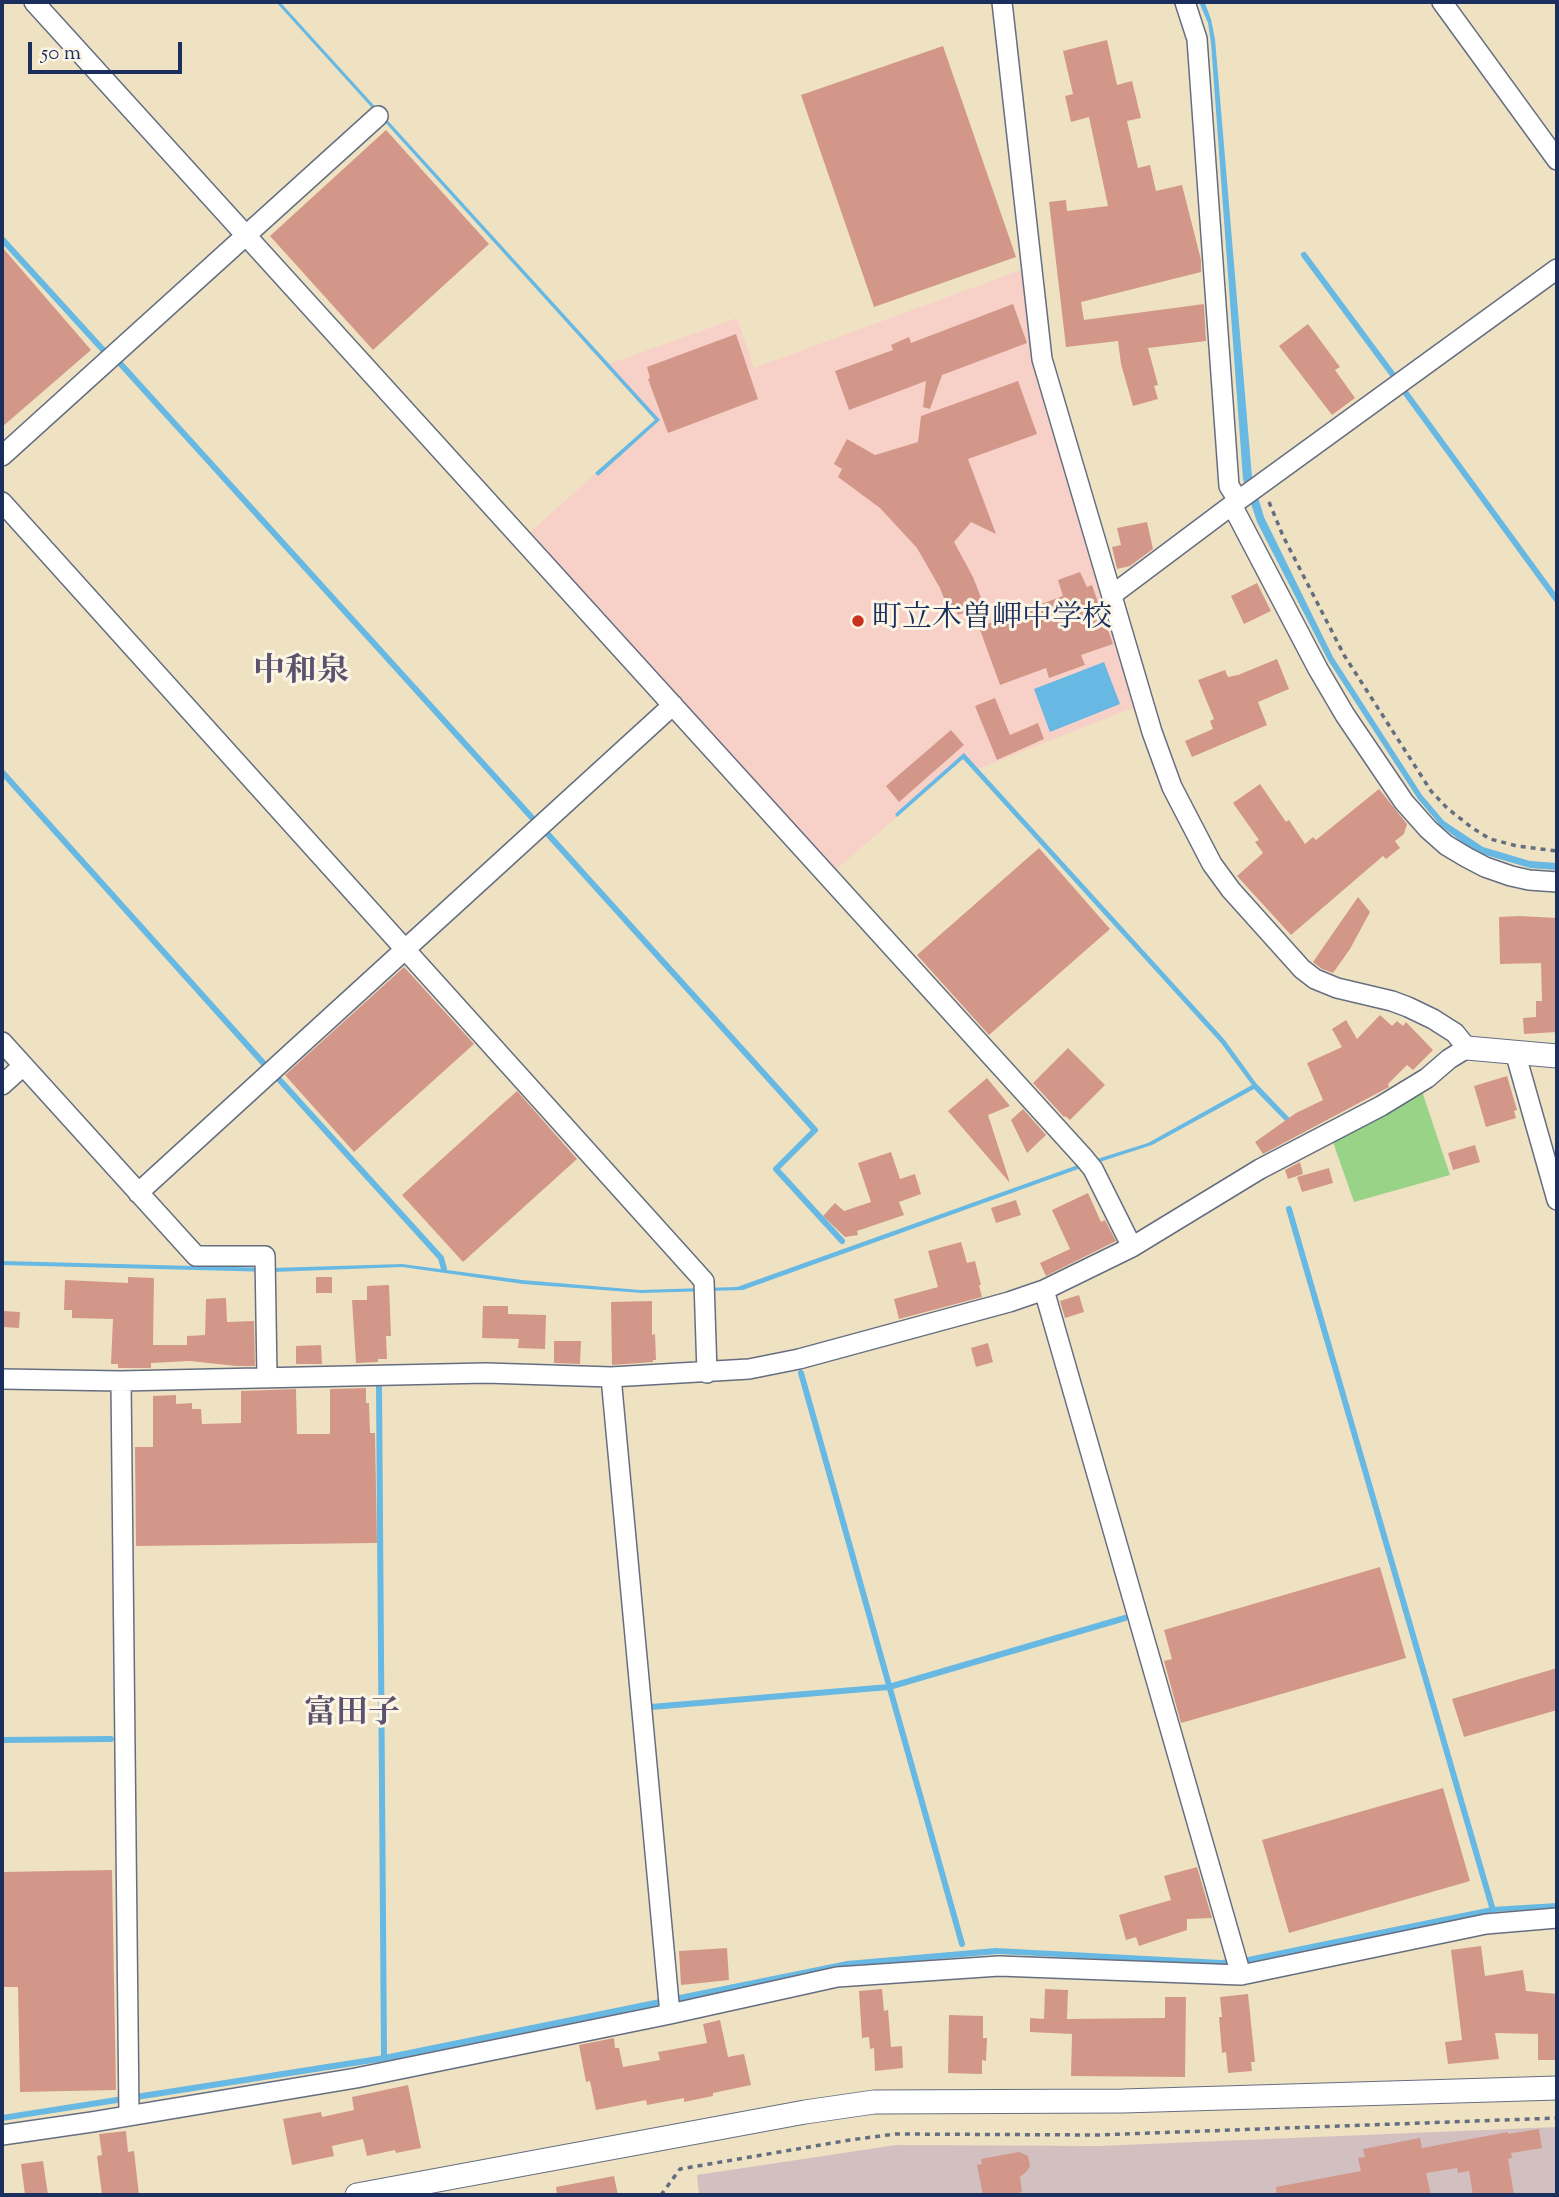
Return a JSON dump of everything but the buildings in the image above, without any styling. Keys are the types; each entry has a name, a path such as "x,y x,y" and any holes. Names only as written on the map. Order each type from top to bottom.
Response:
{"street":[{"path":"34,2 1089,1163 1132,1247"},
{"path":"1002,2 1042,359 1152,732 1172,787 1212,864 1231,890 1302,970 1337,988 1408,1007 1455,1033 1467,1048"},
{"path":"1185,2 1197,39 1229,486 1246,494 1318,669 1345,715 1404,802 1428,829 1466,858 1510,876 1557,882"},
{"path":"1442,2 1557,160"},
{"path":"2,456 378,116"},
{"path":"1112,595 1557,268"},
{"path":"2,502 405,949 705,1289 707,1373"},
{"path":"138,1193 673,705"},
{"path":"2,1042 196,1256 265,1256 267,1377"},
{"path":"2,1379 121,1381 486,1373 611,1377 749,1369 799,1359 1044,1290 1132,1247 1260,1169 1381,1106 1427,1078 1467,1048 1557,1056"},
{"path":"1515,1052 1557,1200"},
{"path":"2,1085 23,1066"},
{"path":"1044,1290 1238,1966"},
{"path":"611,1377 669,2003"},
{"path":"121,1381 129,2105"},
{"path":"2,2134 129,2105 356,2078 669,2003 837,1978 999,1966 1238,1966 1486,1924 1557,1918"},
{"path":"357,2195 805,2112 874,2102 1123,2101 1557,2088"}],"path":[{"path":"1246,494 1283,536 1344,655 1431,791 1447,808 1490,839 1543,852 1557,851"},
{"path":"661,2195 680,2169 895,2134 1097,2135 1557,2118"}],"shaded area":[{"name":"町立木曽岬中学校","path":"1021,270 1034,361 1135,707 978,769 964,754 833,872 528,534 660,421 609,364 737,318 754,368"},
{"path":"1557,2127 1557,2195 699,2195 697,2175 896,2145 1099,2146"}],"green space":[{"path":"1422,1091 1450,1175 1354,1202 1333,1142"}],"water":[{"path":"276,2 280,2 660,420 598,476 595,473 655,420"},
{"path":"1199,2 1205,3 1215,39 1252,477 1264,517 1333,657 1422,795 1444,821 1483,847 1530,861 1557,863 1557,870 1530,868 1482,854 1440,825 1418,799 1328,660 1257,522 1243,479 1211,43 1208,23"},
{"path":"1104,662 1120,704 1050,732 1034,689"},
{"path":"964,753 1224,1039 1256,1083 1299,1128 1295,1131 1254,1089 1152,1145 743,1290 642,1293 523,1284 402,1267 273,1272 2,1265 2,1261 272,1268 402,1264 522,1280 640,1290 737,1287 1078,1165 1148,1143 1252,1085 1221,1043 963,759 897,817 895,814"},
{"path":"1557,1903 1557,1908 1495,1912 1251,1962 1222,1965 998,1954 848,1967 386,2061 2,2121 2,2115 384,2055 847,1961 996,1948 1221,1960 1243,1958 1492,1907"}],"waterway":[{"path":"2,239 105,352"},
{"path":"1304,255 1393,375"},
{"path":"117,360 535,821"},
{"path":"1405,392 1557,600"},
{"path":"2,772 266,1066"},
{"path":"545,831 815,1130 776,1169 842,1241"},
{"path":"276,1076 441,1258 444,1269"},
{"path":"1289,1209 1492,1907"},
{"path":"801,1373 962,1944"},
{"path":"379,1387 384,2055"},
{"path":"651,1707 889,1687 1125,1618"},
{"path":"2,1740 111,1739"}],"place":[{"name":"町立木曽岬中学校","path":"858,621"}],"district":[{"name":"中和泉","path":"301,675"},
{"name":"富田子","path":"352,1717"}]}
